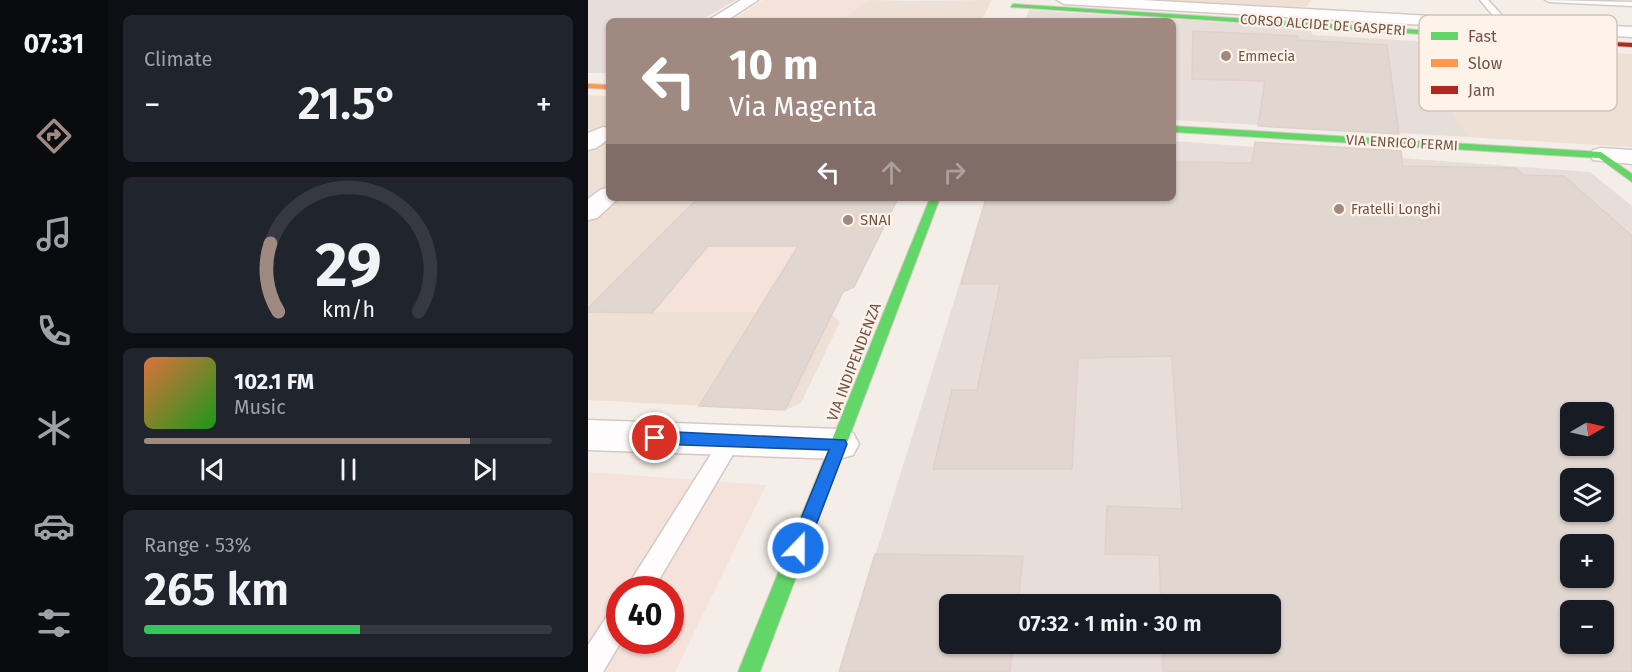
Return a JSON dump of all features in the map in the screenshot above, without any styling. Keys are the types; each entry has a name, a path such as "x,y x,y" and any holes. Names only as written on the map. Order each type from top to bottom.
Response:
{"street":[{"path":"720,18 751,0"},
{"name":"CORSO ALCIDE DE GASPERI","path":"1064,0 1419,28"},
{"path":"1336,21 1339,0"},
{"path":"1008,18 1014,3"},
{"name":"CORSO ALCIDE DE GASPERI","path":"1014,3 1336,21 1419,23"},
{"name":"CORSO ALCIDE DE GASPERI","path":"1617,31 1632,32"},
{"name":"CORSO ALCIDE DE GASPERI","path":"1617,44 1632,45"},
{"name":"VIA ENRICO FERMI","path":"1176,129 1632,157"},
{"path":"1601,155 1632,179"},
{"path":"588,212 606,197"},
{"name":"VIA INDIPENDENZA","path":"749,672 934,201"},
{"path":"588,435 839,444"}],"lane":[{"path":"1484,0 1497,15"},
{"path":"1549,0 1632,4"},
{"path":"647,576 730,441"},
{"path":"588,670 606,641"}],"shaded area":[{"path":"588,0 736,0 704,18 606,18 606,73 588,73"},
{"path":"763,0 869,0 844,18 735,18"},
{"path":"869,0 992,0 983,18 844,18"},
{"path":"1127,0 1311,0 1306,7"},
{"path":"1029,10 1154,18 1026,18"},
{"path":"1176,19 1310,28 1313,35 1419,41 1419,111 1451,111 1468,137 1176,120"},
{"path":"1617,53 1632,54 1632,147 1468,137 1451,111 1617,111"},
{"path":"588,95 606,96 606,201 695,201 588,308"},
{"path":"1176,141 1590,172 1632,206 1632,672 839,672 985,201 1176,201"},
{"path":"695,201 897,201 854,287 837,294 829,312 588,312 588,308"},
{"path":"588,312 829,312 840,322 801,403 785,410 588,400"},
{"path":"588,472 766,485 684,654 684,576 606,576 606,654 684,654 675,672 588,672"}],"building":[{"path":"1193,31 1297,36 1299,40 1387,45 1399,134 1258,126 1265,81 1192,79"},
{"path":"1255,142 1401,151 1403,166 1516,168 1523,175 1564,176 1632,236 1632,672 1163,672 1162,654 1281,654 1281,594 1161,594 1159,555 1105,554 1107,506 1182,509 1172,356 1078,358 1072,469 933,469 952,390 977,390 1000,284 961,284 985,201 1176,201 1176,162 1252,163"},
{"path":"695,201 897,201 854,287 843,292 785,410 699,406 798,246 708,246 652,313 588,312 588,308"},
{"path":"875,554 1023,556 1019,594 939,594 939,654 1012,654 1010,672 839,672"}],"traffic: fast":[{"path":"1013,6 1419,32"},
{"path":"1176,129 1601,155 1632,179"},
{"path":"749,672 934,201"}],"traffic: slow":[{"path":"588,86 606,87"}],"traffic: jam":[{"path":"1617,44 1632,45"}],"place":[{"name":"Emmecia","path":"1226,56"},
{"name":"Fratelli Longhi","path":"1339,209"},
{"name":"SNAI","path":"848,220"}],"route":[{"path":"655,438 839,444 798,548"}]}
